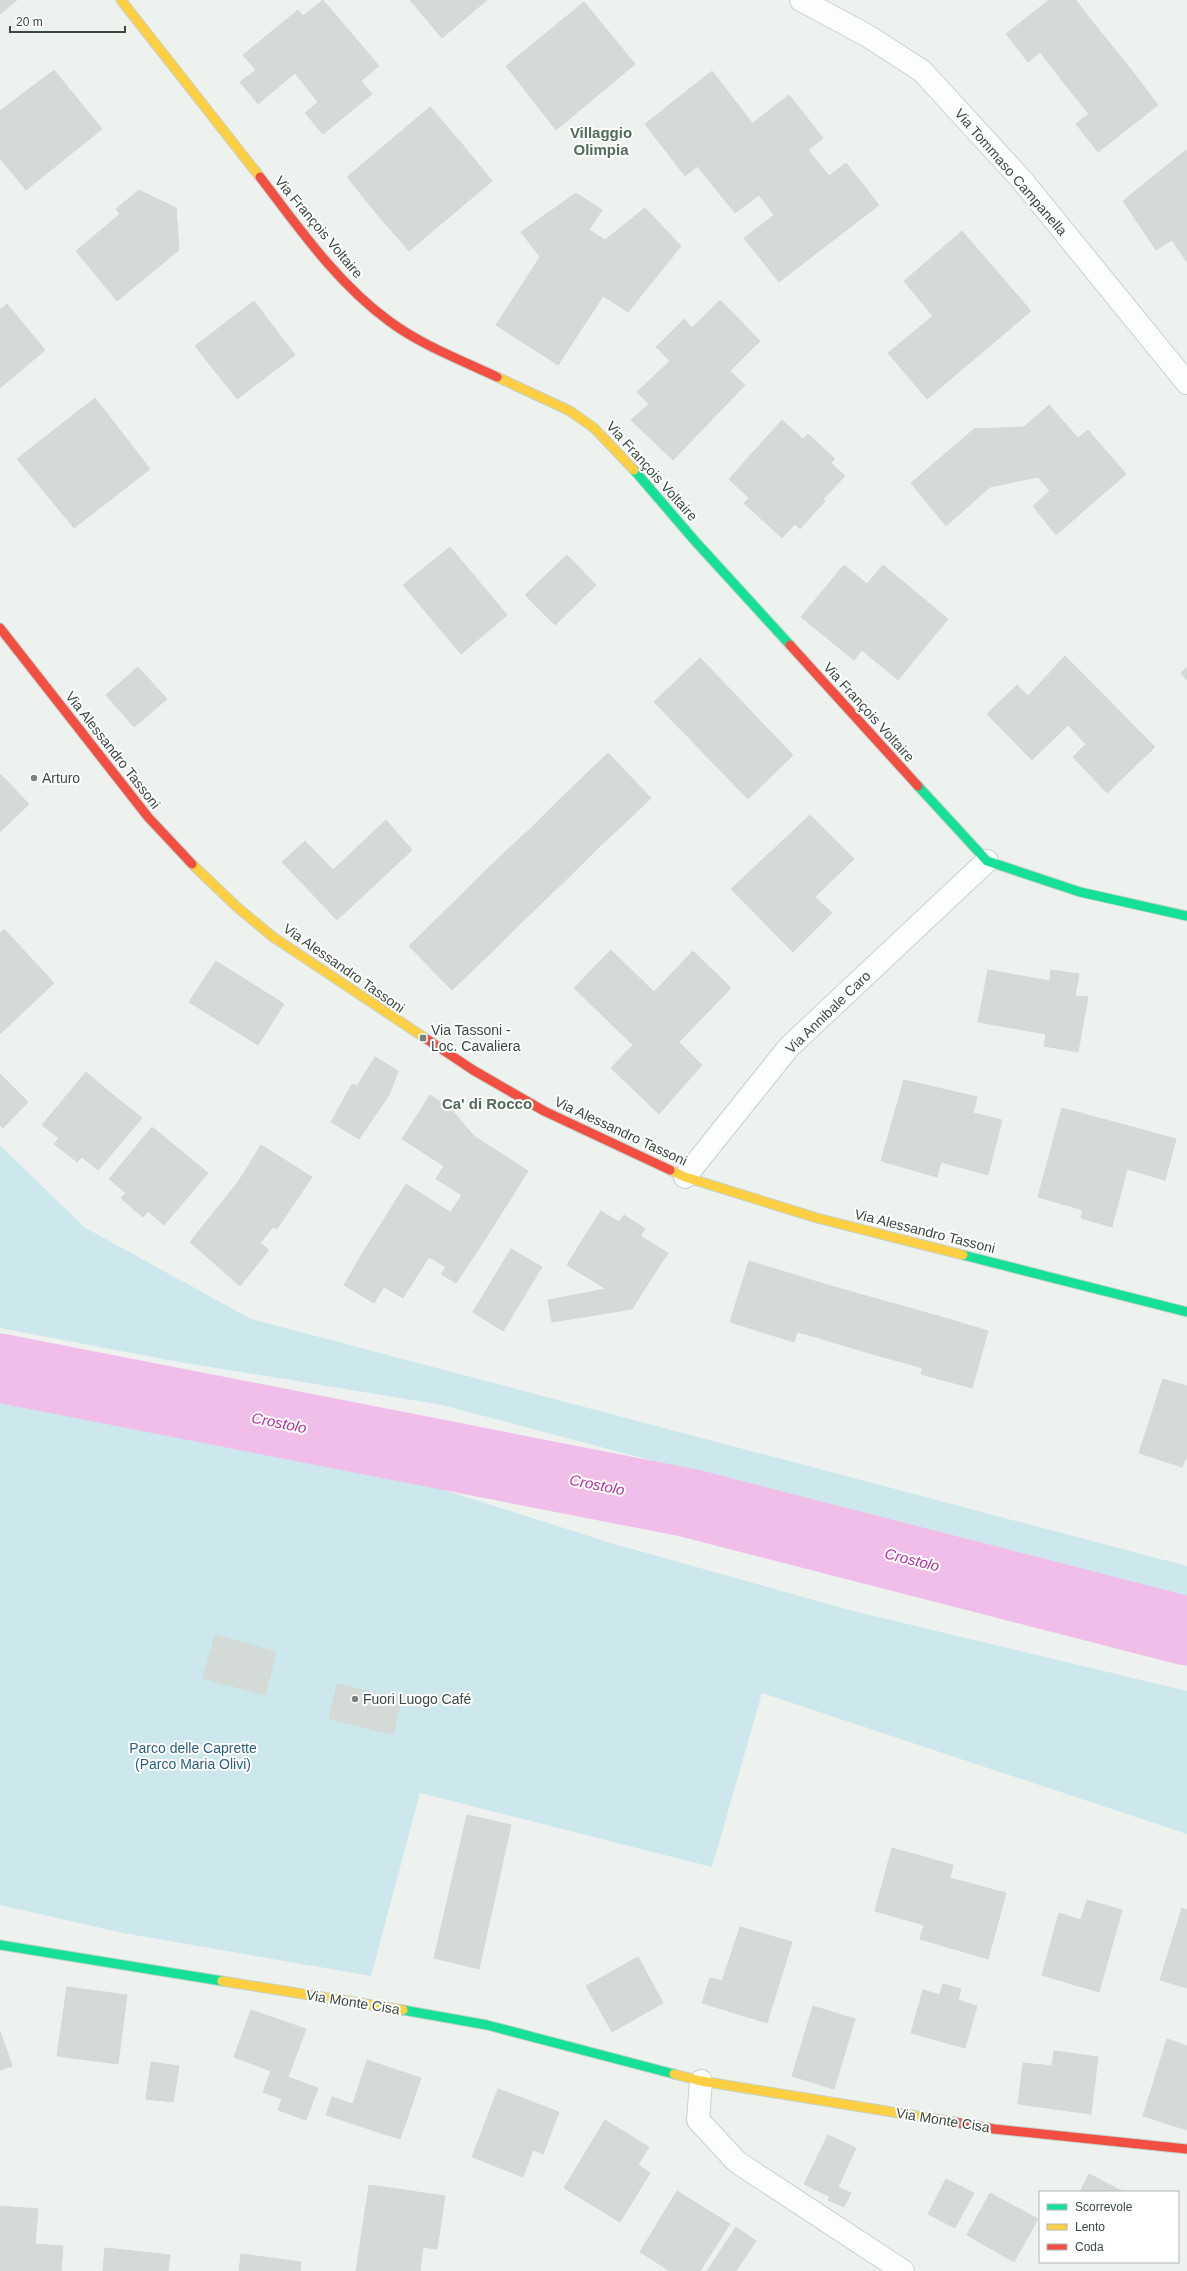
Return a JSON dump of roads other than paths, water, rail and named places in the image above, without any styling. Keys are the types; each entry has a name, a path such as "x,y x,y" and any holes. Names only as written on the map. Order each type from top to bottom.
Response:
{"street":[{"name":"Via François Voltaire","path":"121,0 319,253 363,300 390,322 420,341 570,411 594,428 987,861 1080,892 1187,916"},
{"name":"Via Tommaso Campanella","path":"801,0 868,36 922,71 1021,179 1187,383"},
{"name":"Via Alessandro Tassoni","path":"0,628 148,817 189,861 237,907 273,937 473,1070 551,1115 685,1177 824,1220 1187,1312"},
{"name":"Via Annibale Caro","path":"685,1177 789,1047 987,861"},
{"name":"Via Monte Cisa","path":"0,1945 418,2012 487,2025 701,2081 994,2129 1187,2149"},
{"path":"701,2081 698,2120 738,2162 902,2271"}],"waterway":[{"name":"Crostolo","path":"0,1368 689,1503 1187,1631"}],"place":[{"name":"Arturo","path":"34,778"},
{"name":"Via Tassoni - Loc. Cavaliera","path":"423,1038"},
{"name":"Fuori Luogo Café","path":"355,1699"}],"district":[{"name":"Villaggio Olimpia","path":"601,142"},
{"name":"Ca' di Rocco","path":"487,1104"}],"park label":[{"name":"Parco delle Caprette (Parco Maria Olivi)","path":"193,1756"}]}
